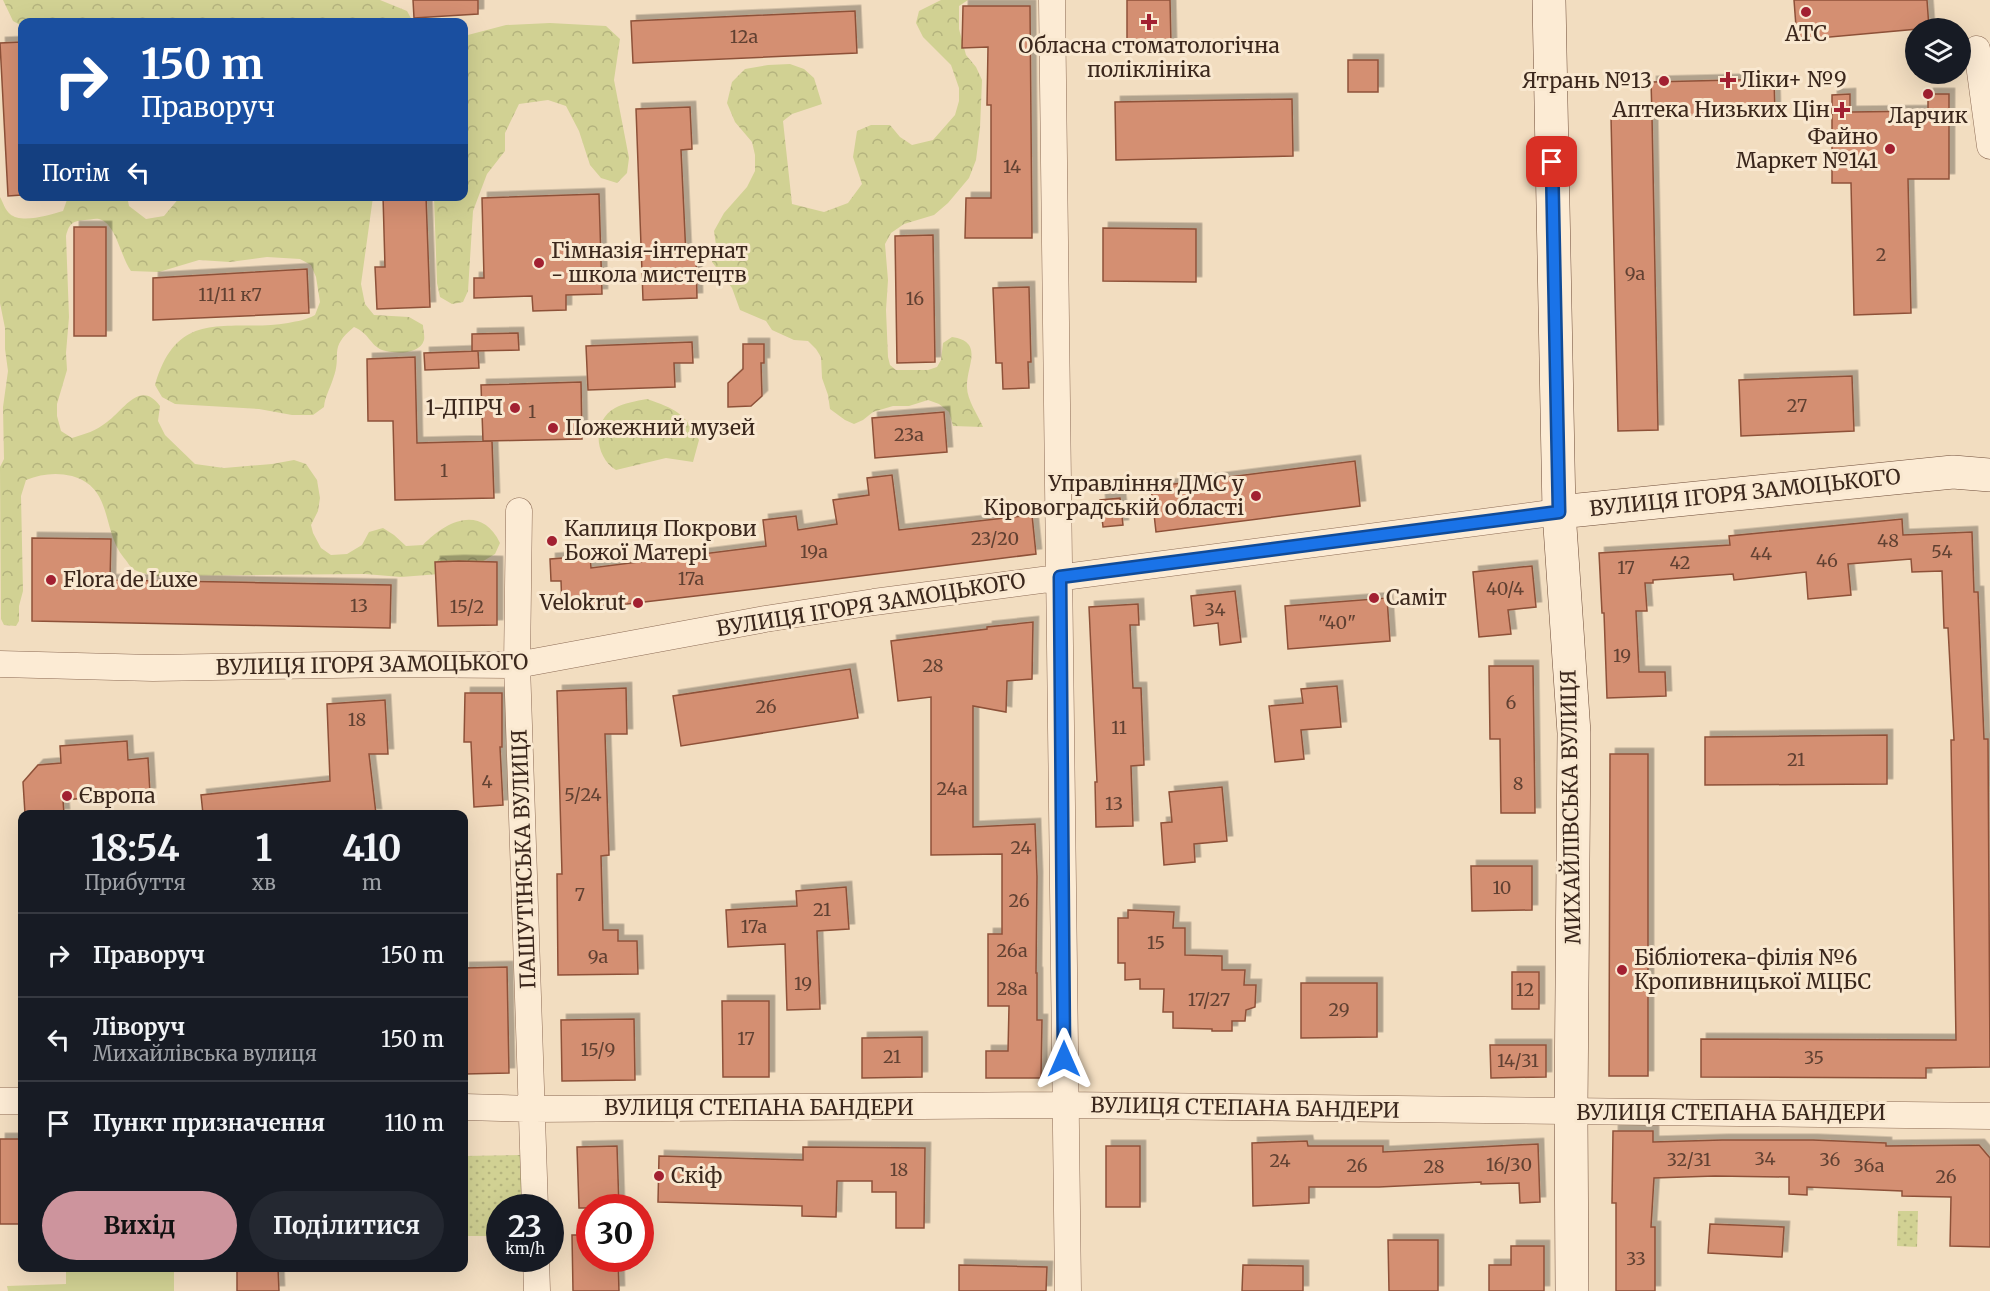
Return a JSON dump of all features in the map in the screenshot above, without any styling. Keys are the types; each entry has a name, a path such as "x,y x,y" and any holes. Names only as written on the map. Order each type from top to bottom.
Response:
{"street":[{"path":"1052,0 1068,1291"},
{"name":"МИХАЙЛІВСЬКА ВУЛИЦЯ","path":"1549,0 1559,512 1574,733 1572,1291"},
{"path":"1977,49 1990,146"},
{"name":"ВУЛИЦЯ ІГОРЯ ЗАМОЦЬКОГО","path":"0,664 153,668 394,664 517,665 765,619 885,600 1559,512 1953,472 1990,475"},
{"name":"ПАШУТІНСЬКА ВУЛИЦЯ","path":"519,511 517,665 535,1194"},
{"path":"0,1101 18,1101"},
{"name":"ВУЛИЦЯ СТЕПАНА БАНДЕРИ","path":"468,1107 533,1109 1064,1105 1990,1116"},
{"path":"536,1272 537,1291"}],"green space":[{"path":"3,0 380,0 407,11 411,18 18,18 18,24 13,21"},
{"path":"941,0 968,0 959,6 959,29 966,55 976,67 982,80 976,160 969,178 948,203 934,215 904,224 891,233 885,244 888,280 886,310 888,357 890,365 896,370 928,370 937,367 941,360 943,343 952,337 968,344 972,356 967,392 983,427 953,426 949,412 939,404 928,400 909,406 893,406 873,412 854,424 830,409 822,378 821,357 816,349 808,341 794,340 772,330 766,321 740,310 732,288 712,262 716,245 714,231 724,213 747,187 755,171 752,142 735,122 727,103 732,82 745,69 790,64 804,69 814,78 822,104 792,114 783,121 792,204 824,212 848,203 862,184 853,157 857,131 871,125 890,125 900,137 912,145 933,140 955,115 959,101 959,88 951,65 923,37 916,23 919,11"},
{"path":"550,23 606,26 620,39 614,80 629,158 627,173 617,183 601,178 590,165 579,131 566,106 548,100 519,104 505,133 505,151 487,174 473,211 468,291 463,302 452,304 440,297 437,283 434,201 468,201 468,35 506,25"},
{"path":"0,197 5,208 15,217 28,218 63,211 67,201 128,201 129,206 146,219 164,216 177,201 372,201 361,284 365,304 374,315 409,317 423,325 424,340 422,345 412,351 400,353 387,351 378,348 363,332 354,327 338,347 336,370 324,407 313,415 175,404 162,397 155,385 165,360 177,343 192,333 226,326 288,323 315,315 320,302 316,277 311,265 300,259 267,257 230,262 199,260 159,272 131,271 114,234 105,222 97,219 77,221 72,224 66,236 69,317 67,370 57,404 61,431 72,438 90,432 107,422 132,399 146,395 153,398 160,406 158,421 165,435 195,464 224,468 294,460 306,464 317,480 320,498 318,511 311,525 313,533 321,548 331,555 347,554 362,545 369,532 383,528 406,546 423,545 442,529 463,520 483,523 492,531 500,543 495,554 465,572 401,577 365,574 156,576 135,570 124,558 117,547 101,500 95,490 72,476 43,475 26,480 21,496 23,591 19,606 19,621 16,626 4,625 1,619 0,467 4,459 3,407 8,371 5,328 0,303"},
{"path":"647,399 672,409 688,423 699,440 693,462 666,458 616,470 609,464 600,449 599,430 602,421 615,408 626,403"},
{"path":"522,1155 522,1194 486,1194 486,1236 468,1236 468,1156"},
{"path":"1898,1211 1918,1211 1917,1247 1897,1246"},
{"path":"66,1272 174,1272 174,1291 8,1291 7,1286 66,1284"}],"building":[{"path":"413,0 478,0 478,14 414,18"},
{"name":"Обласна стоматологічна поліклініка","path":"1127,0 1170,0 1171,44 1127,45"},
{"path":"1794,0 1927,0 1928,18 1905,18 1905,30 1797,40"},
{"path":"963,6 1030,6 1032,238 965,238 966,198 991,198 991,105 987,105 988,47 962,48"},
{"path":"855,11 857,53 633,63 631,21"},
{"path":"18,42 18,195 8,196 0,43"},
{"path":"1348,60 1378,60 1378,92 1348,92"},
{"path":"1774,79 1775,114 1652,116 1651,82"},
{"path":"1850,94 1850,112 1928,111 1928,94 1949,94 1949,179 1908,179 1911,313 1854,315 1851,183 1832,183 1832,95"},
{"path":"1292,99 1293,156 1116,160 1115,102"},
{"path":"690,107 692,149 681,150 686,256 696,256 697,298 643,300 636,109"},
{"path":"1652,116 1658,430 1618,431 1611,117"},
{"path":"599,194 602,294 566,295 566,310 533,311 532,296 474,298 474,278 484,278 482,198"},
{"path":"383,201 426,201 430,307 377,309 375,267 385,267"},
{"path":"74,227 106,227 106,336 74,336"},
{"path":"1103,228 1196,229 1196,282 1103,281"},
{"path":"933,235 935,362 897,363 895,236"},
{"path":"307,269 309,313 153,320 153,278"},
{"path":"1029,287 1031,362 1028,362 1029,388 1003,389 1002,363 996,363 993,288"},
{"path":"518,333 519,350 472,351 472,334"},
{"path":"692,342 693,363 674,363 675,387 588,390 586,346"},
{"path":"743,344 764,344 764,363 761,363 762,396 751,406 728,407 728,383 743,369"},
{"path":"478,351 479,368 425,370 424,353"},
{"path":"415,357 417,443 492,441 494,498 395,500 393,421 368,421 367,359"},
{"path":"1852,376 1854,431 1741,436 1739,380"},
{"path":"581,382 582,439 483,441 481,385"},
{"path":"944,412 947,452 875,458 872,418"},
{"name":"Управління ДМС у Кіровоградській області","path":"1355,461 1360,506 1156,532 1151,487"},
{"path":"892,475 899,530 1032,515 1036,554 627,604 562,608 561,581 551,581 550,559 590,556 591,568 766,546 763,520 796,516 798,530 837,524 833,500 869,495 867,478"},
{"path":"1120,498 1123,525 1103,527 1100,500"},
{"path":"1902,519 1903,535 1972,532 1974,592 1978,592 1984,739 1988,739 1990,1067 1926,1068 1926,1078 1701,1077 1701,1039 1956,1040 1951,740 1954,740 1948,628 1944,628 1942,571 1912,572 1911,559 1848,564 1851,595 1808,599 1806,572 1734,580 1733,574 1653,580 1653,583 1645,583 1647,611 1636,611 1639,672 1665,672 1666,696 1607,698 1599,553 1730,545 1729,536"},
{"path":"32,538 111,539 110,580 391,585 390,628 32,621"},
{"path":"435,562 497,562 497,625 438,626"},
{"path":"1532,566 1536,607 1508,610 1511,634 1479,637 1473,572"},
{"path":"1235,591 1241,642 1220,645 1218,623 1194,626 1191,596"},
{"path":"1387,598 1390,641 1288,649 1285,606"},
{"path":"1138,604 1139,625 1130,625 1133,688 1141,688 1144,765 1131,766 1133,826 1096,827 1095,782 1097,782 1089,607"},
{"path":"1033,622 1032,679 1007,681 1006,712 973,706 973,827 1035,824 1037,1020 1042,1020 1041,1078 986,1078 986,1051 1008,1051 1009,1006 988,1006 988,934 1002,934 1002,854 931,855 931,697 898,701 891,641"},
{"path":"1489,666 1533,666 1535,813 1501,813 1500,739 1490,739"},
{"path":"850,669 858,718 681,746 673,696"},
{"path":"1337,686 1341,727 1301,730 1304,759 1275,762 1269,706 1303,703 1301,689"},
{"path":"626,688 627,734 605,734 609,855 601,856 603,930 618,930 618,941 637,941 638,974 558,975 557,874 562,874 557,691"},
{"path":"465,693 502,693 502,747 500,747 503,805 474,807 471,742 464,742"},
{"path":"385,700 388,754 369,754 376,810 203,810 201,795 330,781 327,704"},
{"path":"1887,735 1887,784 1705,785 1705,737"},
{"name":"Європа","path":"127,741 128,760 148,758 150,793 63,800 64,810 25,810 23,782 38,765 61,763 60,746"},
{"path":"1610,754 1648,754 1648,1076 1609,1076"},
{"path":"1222,787 1227,841 1194,844 1195,862 1164,865 1161,823 1172,822 1169,792"},
{"path":"1471,866 1532,866 1532,910 1472,911"},
{"path":"846,887 849,929 817,931 820,1009 787,1010 785,944 728,947 726,910 797,906 796,891"},
{"path":"1128,910 1174,912 1173,928 1185,928 1185,955 1222,956 1222,970 1245,970 1244,985 1256,985 1255,1007 1246,1010 1245,1021 1232,1021 1232,1031 1173,1028 1173,1012 1163,1012 1164,989 1140,989 1140,979 1125,980 1125,963 1118,963 1118,918 1128,918"},
{"path":"507,967 509,1073 468,1074 468,968"},
{"path":"1512,972 1539,972 1539,1009 1512,1009"},
{"path":"1301,983 1377,983 1377,1037 1301,1038"},
{"path":"722,1001 769,1001 769,1077 723,1077"},
{"path":"634,1019 635,1080 562,1081 561,1020"},
{"path":"922,1037 922,1077 862,1078 862,1038"},
{"path":"1490,1045 1546,1045 1546,1077 1491,1078"},
{"path":"1613,1131 1653,1131 1653,1142 1813,1140 1886,1143 1886,1146 1979,1145 1990,1158 1990,1247 1950,1246 1951,1197 1902,1196 1902,1191 1807,1187 1807,1195 1789,1194 1789,1177 1654,1178 1651,1227 1655,1227 1655,1291 1616,1291 1616,1203 1612,1203"},
{"path":"0,1139 18,1139 18,1224 0,1224"},
{"path":"1307,1141 1308,1146 1383,1146 1383,1152 1538,1144 1540,1202 1520,1203 1519,1183 1481,1184 1481,1182 1379,1187 1309,1187 1309,1203 1253,1206 1252,1143"},
{"path":"617,1146 619,1194 579,1194 577,1147"},
{"path":"1106,1146 1140,1146 1140,1207 1106,1207"},
{"path":"803,1147 925,1148 924,1228 896,1228 896,1192 872,1192 872,1181 837,1181 836,1217 802,1216 802,1206 658,1202 659,1156 803,1160"},
{"path":"1710,1224 1784,1227 1782,1257 1708,1253"},
{"path":"572,1235 576,1235 576,1272 618,1272 619,1291 573,1291"},
{"path":"1388,1240 1438,1240 1438,1291 1389,1291"},
{"path":"1511,1246 1544,1246 1544,1291 1489,1291 1489,1265 1511,1265"},
{"path":"959,1265 1047,1267 1046,1291 959,1291"},
{"path":"1243,1265 1303,1266 1303,1291 1242,1291"},
{"path":"237,1272 278,1272 279,1291 237,1291"}],"place":[{"name":"АТС","path":"1806,12"},
{"name":"Обласна стоматологічна поліклініка","path":"1149,22"},
{"name":"Ліки+ №9","path":"1728,80"},
{"name":"Ятрань №13","path":"1664,81"},
{"name":"Ларчик","path":"1928,94"},
{"name":"Аптека Низьких Цін","path":"1842,110"},
{"name":"Файно Маркет №141","path":"1890,149"},
{"name":"Гімназія-інтернат - школа мистецтв","path":"539,263"},
{"name":"1-ДПРЧ","path":"515,408"},
{"name":"Пожежний музей","path":"553,428"},
{"name":"Управління ДМС у Кіровоградській області","path":"1256,496"},
{"name":"Каплиця Покрови Божої Матері","path":"552,541"},
{"name":"Flora de Luxe","path":"51,580"},
{"name":"Саміт","path":"1374,598"},
{"name":"Velokrut","path":"638,603"},
{"name":"Європа","path":"67,796"},
{"name":"Бібліотека-філія №6 Кропивницької МЦБС","path":"1622,970"},
{"name":"Скіф","path":"659,1176"}],"route":[{"path":"1064,1059 1060,577 1559,512 1552,162"}]}
